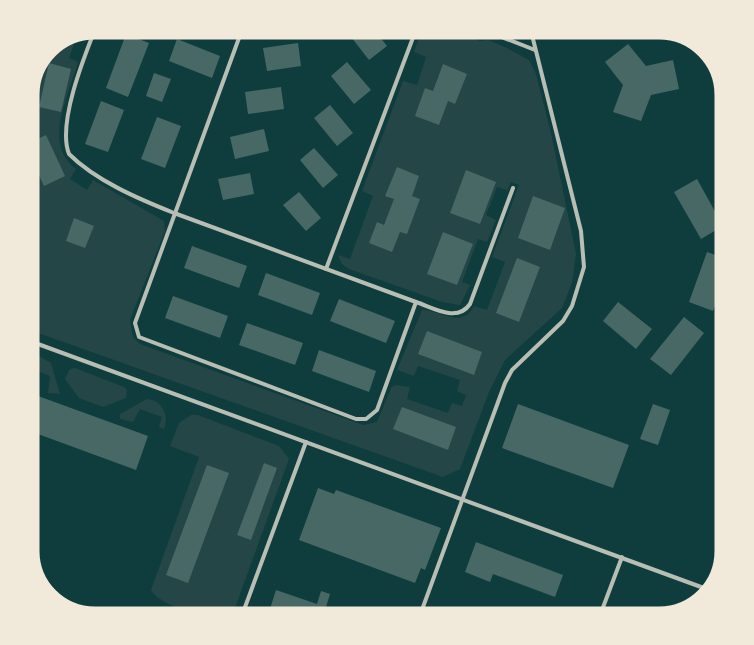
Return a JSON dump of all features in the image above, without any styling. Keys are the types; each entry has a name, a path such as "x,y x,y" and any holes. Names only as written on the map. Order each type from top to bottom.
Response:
{"lane":[{"path":"92,38 78,74 65,134 69,154 89,170 141,199 416,302 450,314 466,310 513,188"},
{"path":"239,38 135,323 139,337 356,418 373,416 416,302"},
{"path":"326,268 413,38"},
{"path":"504,38 535,50"},
{"path":"423,608 505,383 517,365 563,321 572,306 584,267 581,231 532,38"},
{"path":"38,344 702,587"},
{"path":"245,608 306,442"},
{"path":"603,608 622,557"}],"shaded area":[{"path":"419,38 473,38 480,41 488,40 529,60 536,74 551,133 576,254 572,283 562,308 505,360 489,392 460,469 443,477 38,333 39,80 49,60 66,45 75,41 69,58 78,62 64,104 59,133 66,159 76,169 70,179 87,190 93,180 164,221 165,231 130,320 133,337 140,344 363,425 377,422 391,388 395,385 410,387 407,399 448,413 452,403 462,406 466,395 457,391 460,380 418,366 414,376 397,370 422,310 457,318 469,313 474,306 487,310 505,262 492,257 519,185 511,182 507,190 497,187 486,215 496,220 487,242 478,239 462,282 470,285 460,305 442,302 349,269 342,264 338,255 350,259 373,196 362,191 403,81 417,85 426,57 414,52"},
{"path":"38,355 51,363 60,394 48,393 50,376 38,371"},
{"path":"75,368 124,387 127,390 126,398 103,407 79,398 65,379 70,369"},
{"path":"147,399 161,406 166,419 164,429 159,427 162,417 140,409 133,422 120,419 120,414"},
{"path":"191,415 198,415 279,446 289,459 235,608 177,608 162,600 151,590 199,457 170,446 179,423"}],"building":[{"path":"125,38 136,38 149,43 128,97 106,88"},
{"path":"352,38 381,38 387,46 369,60"},
{"path":"177,39 220,56 212,78 169,61"},
{"path":"298,43 301,66 267,71 263,48"},
{"path":"628,44 646,66 673,60 679,89 651,95 641,121 613,112 623,85 605,62"},
{"path":"347,62 371,90 354,104 331,76"},
{"path":"49,63 71,69 61,112 39,107"},
{"path":"443,64 467,74 455,104 448,101 439,125 415,116 425,88 433,91"},
{"path":"154,73 171,79 162,102 146,96"},
{"path":"281,87 284,109 248,114 245,92"},
{"path":"101,101 124,110 108,152 85,144"},
{"path":"330,105 353,133 337,146 314,118"},
{"path":"157,117 181,126 165,168 141,159"},
{"path":"264,129 269,151 235,159 230,137"},
{"path":"46,135 65,176 44,186 38,173 38,139"},
{"path":"314,148 338,175 323,188 300,160"},
{"path":"397,167 419,176 412,196 420,199 407,234 400,232 392,252 369,243 377,222 384,225 394,199 385,196"},
{"path":"466,170 496,182 480,224 450,213"},
{"path":"250,173 254,194 223,200 218,179"},
{"path":"697,179 716,213 716,230 701,239 674,192"},
{"path":"299,192 321,218 306,231 283,205"},
{"path":"533,196 565,208 550,250 518,238"},
{"path":"74,218 94,226 85,248 66,241"},
{"path":"443,232 473,244 457,285 427,274"},
{"path":"192,246 247,266 239,288 184,268"},
{"path":"707,252 716,255 716,303 713,311 689,302"},
{"path":"517,258 540,267 519,322 496,313"},
{"path":"266,273 320,293 312,315 258,295"},
{"path":"173,296 228,316 220,338 165,318"},
{"path":"339,299 395,321 386,343 330,321"},
{"path":"618,302 652,329 636,349 603,321"},
{"path":"684,317 704,333 671,375 650,359"},
{"path":"247,323 303,343 295,365 239,345"},
{"path":"427,331 482,352 474,375 418,354"},
{"path":"319,350 376,371 369,392 312,371"},
{"path":"38,396 148,436 136,470 38,434"},
{"path":"518,404 629,445 613,488 502,448"},
{"path":"653,404 670,410 658,445 640,439"},
{"path":"402,407 456,427 448,450 393,429"},
{"path":"264,463 277,468 251,540 237,535"},
{"path":"207,465 229,473 188,583 166,575"},
{"path":"318,488 334,494 336,490 441,528 425,570 421,568 415,583 299,540"},
{"path":"476,542 563,575 555,597 493,574 490,582 465,572"},
{"path":"276,590 317,604 321,591 330,594 326,607 329,608 270,608"}]}
